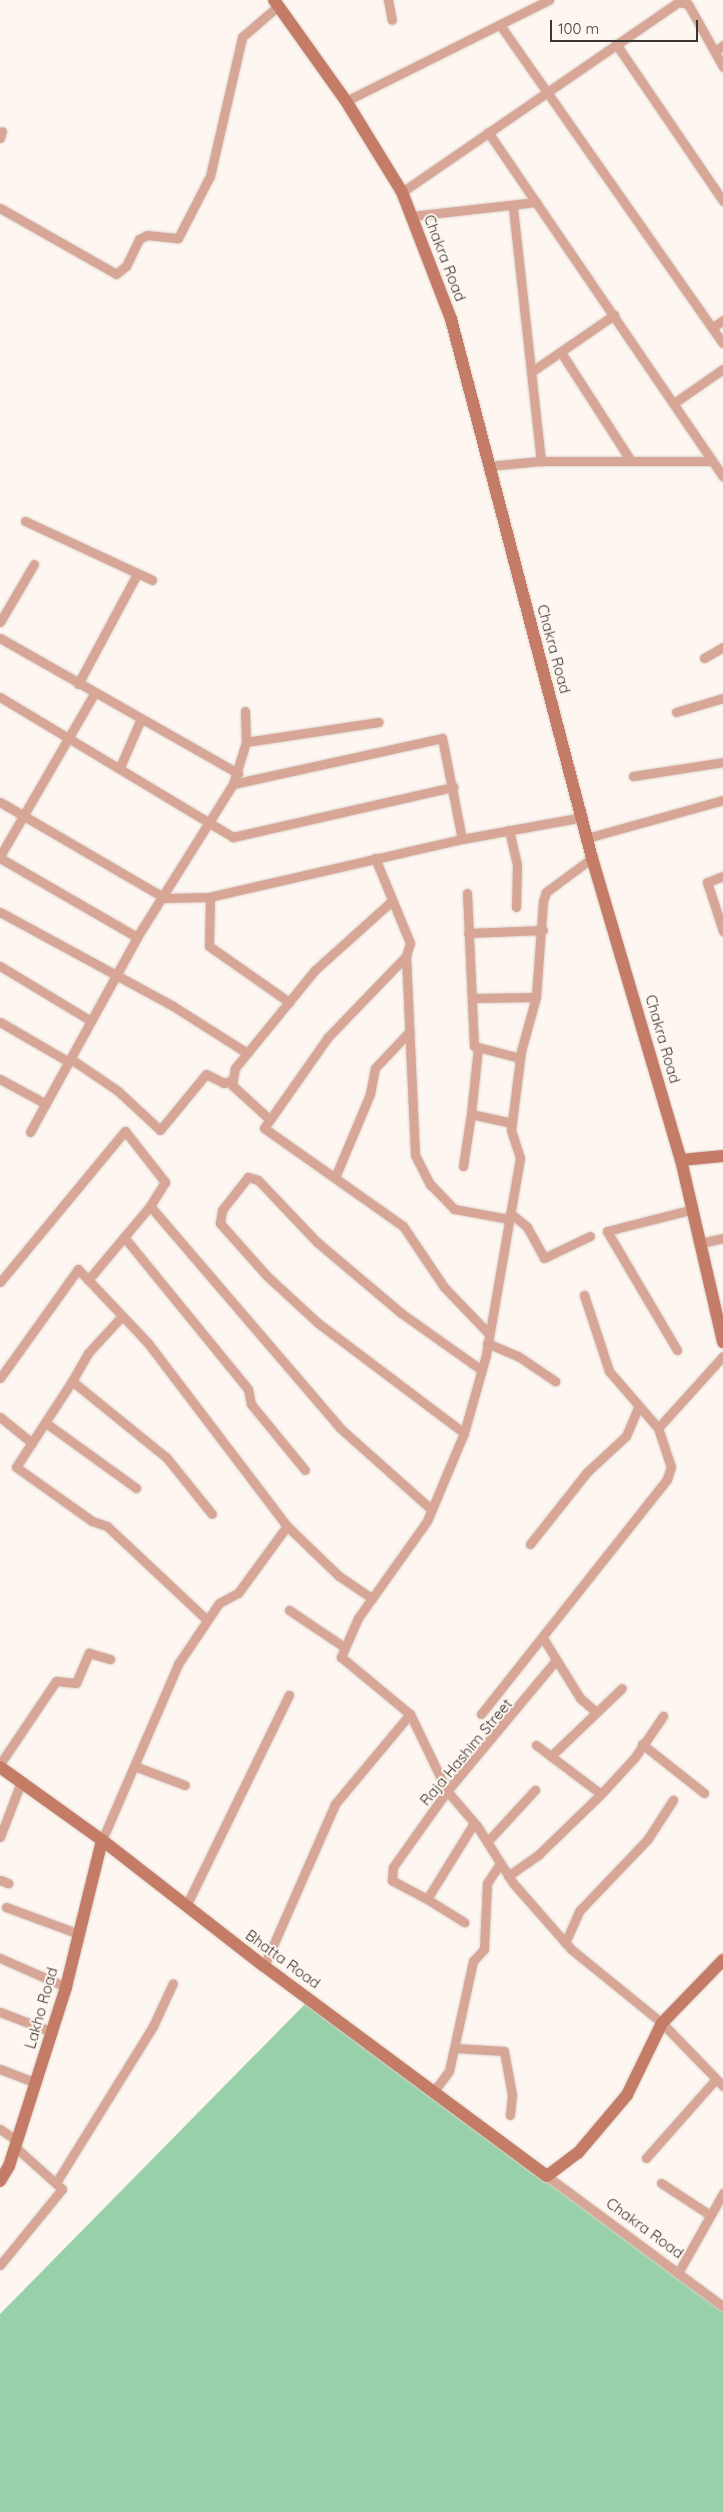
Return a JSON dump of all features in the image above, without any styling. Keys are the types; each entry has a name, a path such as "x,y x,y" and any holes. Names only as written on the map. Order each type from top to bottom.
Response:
{"main road":[{"name":"Chakra Road","path":"276,3 346,101 402,192 451,319 488,466 583,817 592,858 681,1160 723,1342"},
{"path":"681,1160 723,1156"},
{"name":"Bhatta Road","path":"0,1766 102,1840 264,1966 547,2176"},
{"name":"Lakho Road","path":"0,2181 36,2083 66,1987 102,1840"},
{"path":"547,2176 578,2152 627,2095 662,2023 723,1960"}],"street":[{"path":"388,0 392,20"},
{"path":"346,101 549,0"},
{"path":"402,192 616,44 683,1 723,67"},
{"path":"0,208 116,274 126,266 139,239 147,235 178,238 210,176 242,37 276,3"},
{"path":"500,25 723,343"},
{"path":"616,44 723,202"},
{"path":"715,52 723,45"},
{"path":"488,132 723,477"},
{"path":"412,216 513,208 536,202"},
{"path":"513,208 541,461"},
{"path":"531,372 562,354 614,316"},
{"path":"712,328 723,320"},
{"path":"562,354 631,461"},
{"path":"674,403 723,369"},
{"path":"488,466 541,461 712,461"},
{"path":"25,521 152,580"},
{"path":"0,622 34,564"},
{"path":"78,684 137,574"},
{"path":"0,638 140,721 238,773"},
{"path":"704,658 723,647"},
{"path":"94,694 22,815 0,857 137,937"},
{"path":"0,697 238,838 453,787"},
{"path":"676,712 723,698"},
{"path":"30,1132 137,937 165,898 213,822 233,784 238,773 246,742 245,711"},
{"path":"120,767 140,721"},
{"path":"246,742 379,722"},
{"path":"233,784 442,738 462,839"},
{"path":"633,776 723,762"},
{"path":"587,838 723,800"},
{"path":"0,802 165,898 210,897 462,839 583,817"},
{"path":"509,830 517,865 516,907"},
{"path":"375,858 410,943 406,956 415,1154 430,1184 454,1209 510,1216 527,1227 544,1258 590,1236"},
{"path":"592,858 546,892 536,997 520,1058 512,1122 520,1158 488,1338 464,1433 432,1510 402,1560 372,1598 344,1647 343,1661 410,1714 447,1791 474,1823 508,1876 565,1942 662,2023 719,2083 646,2158"},
{"path":"723,876 707,882 723,931"},
{"path":"467,893 468,932 474,998 474,1046 520,1058"},
{"path":"210,897 209,946 289,1002"},
{"path":"0,1022 70,1060 118,1091 160,1130 206,1074 224,1083 230,1081 247,1053 315,970 392,901"},
{"path":"0,912 247,1053"},
{"path":"468,932 542,930"},
{"path":"406,956 328,1037 268,1118 264,1128 268,1133 336,1175 403,1226 444,1287 488,1338 555,1381"},
{"path":"0,966 91,1021"},
{"path":"474,998 536,997"},
{"path":"336,1175 370,1094 375,1068 409,1032"},
{"path":"463,1166 478,1048"},
{"path":"0,1079 46,1104"},
{"path":"230,1081 268,1118"},
{"path":"471,1114 512,1122"},
{"path":"0,1282 125,1131 165,1182 150,1206 88,1280"},
{"path":"464,1433 311,1316 220,1222 222,1210 248,1176 258,1180 317,1242 401,1313 480,1369"},
{"path":"150,1206 340,1428 432,1510"},
{"path":"677,1350 607,1231 693,1209"},
{"path":"124,1237 248,1389 251,1404 305,1470"},
{"path":"700,1243 723,1238"},
{"path":"0,1378 78,1269 148,1343 287,1526 339,1576 372,1598"},
{"path":"480,1714 543,1638 667,1479 669,1456 658,1428 638,1408 608,1371 584,1295"},
{"path":"122,1316 88,1353 46,1423 16,1467 92,1521 107,1526 207,1620"},
{"path":"658,1428 723,1356"},
{"path":"72,1381 166,1458 212,1514"},
{"path":"530,1544 587,1472 626,1436 638,1408"},
{"path":"0,1417 32,1444"},
{"path":"46,1423 136,1488"},
{"path":"102,1840 137,1767 178,1664 221,1600 238,1593 287,1526"},
{"path":"289,1610 344,1647"},
{"path":"543,1638 556,1660 596,1712"},
{"path":"0,1766 56,1680 76,1683 89,1653 110,1659"},
{"name":"Raja Hashim Street","path":"427,1899 392,1880 394,1867 447,1791 556,1660"},
{"path":"551,1756 622,1688"},
{"path":"186,1906 289,1695"},
{"path":"264,1966 335,1804 410,1714"},
{"path":"508,1876 539,1854 602,1794 662,1716"},
{"path":"642,1744 704,1793"},
{"path":"536,1745 602,1794"},
{"path":"137,1767 185,1785"},
{"path":"0,1837 21,1782"},
{"path":"487,1842 535,1790"},
{"path":"565,1942 580,1910 635,1854 673,1800"},
{"path":"464,1922 427,1899 474,1823"},
{"path":"434,2091 449,2071 473,1961 484,1949 487,1883 500,1864"},
{"path":"6,1907 79,1934"},
{"path":"0,1958 66,1987"},
{"path":"57,2182 153,2026 173,1983"},
{"path":"0,2012 52,2032"},
{"path":"455,2048 504,2051 512,2095 510,2115"},
{"path":"0,2069 36,2083"},
{"path":"0,2129 57,2182 62,2190 0,2265"},
{"name":"Chakra Road","path":"547,2176 723,2306"},
{"path":"661,2183 710,2215"},
{"path":"678,2273 723,2193"}],"green space":[{"path":"310,1999 723,2306 723,2512 0,2512 0,2314"}]}
